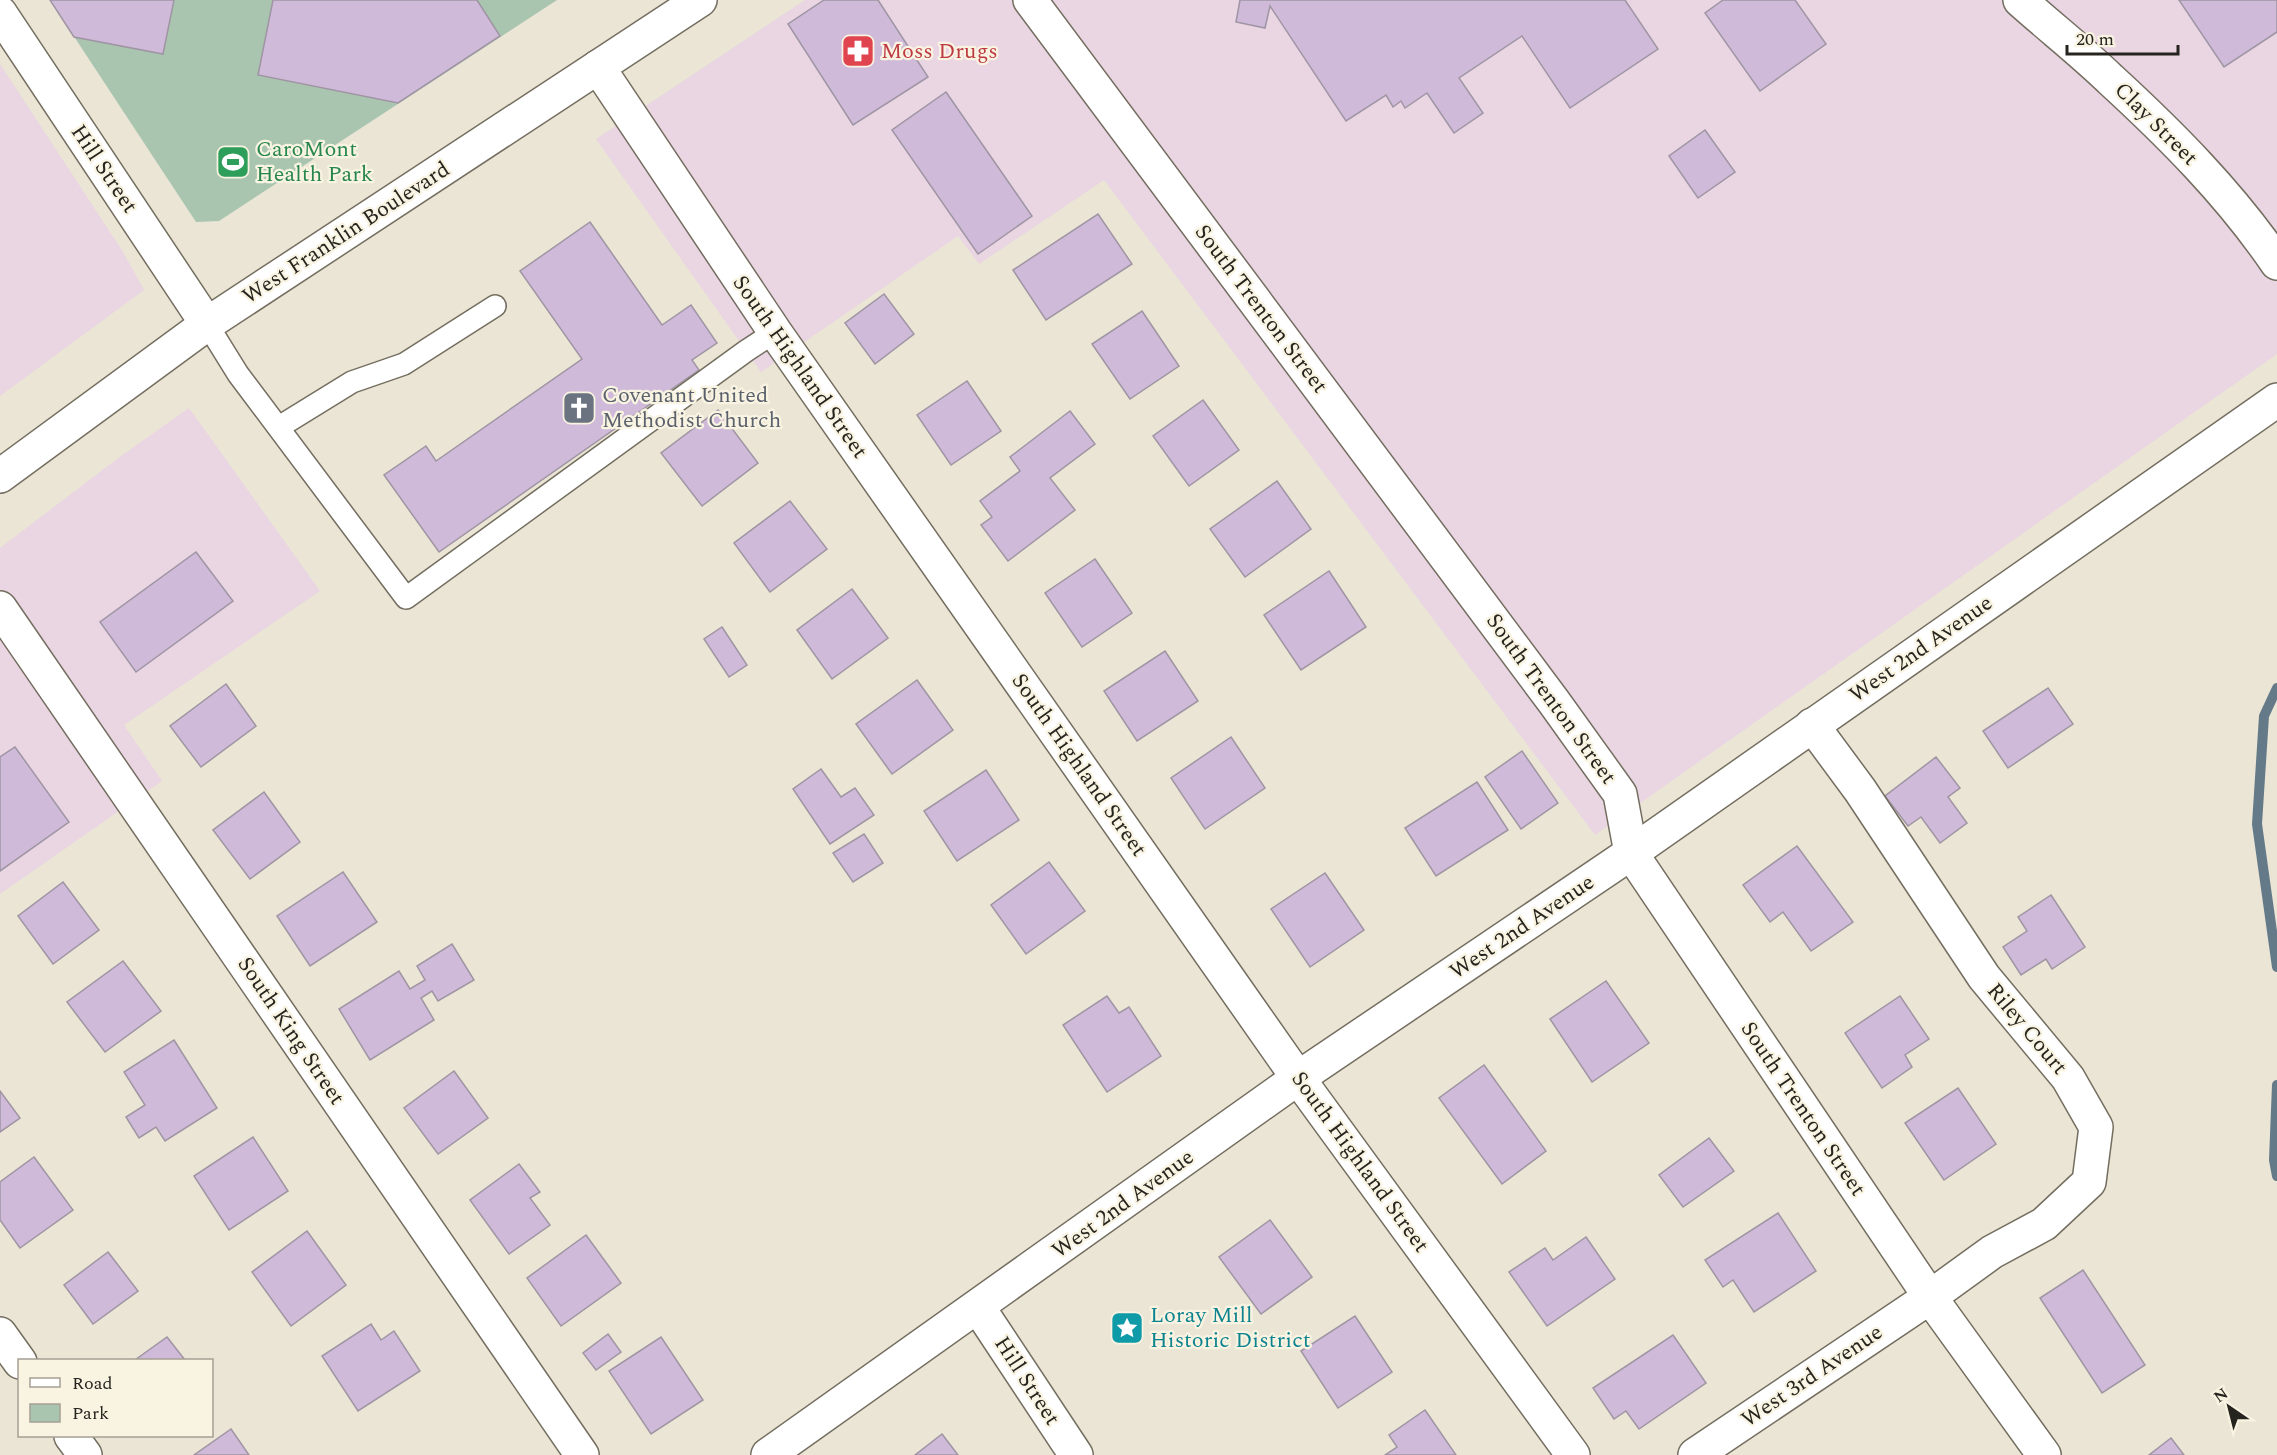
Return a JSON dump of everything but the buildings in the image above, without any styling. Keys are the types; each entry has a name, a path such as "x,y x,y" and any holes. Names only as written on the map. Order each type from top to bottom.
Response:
{"street":[{"name":"West Franklin Boulevard","path":"0,476 207,324 700,0"},
{"name":"South Trenton Street","path":"1030,0 1554,702 1620,795 1631,854 1930,1297 2044,1455"},
{"name":"Clay Street","path":"2020,0 2110,78 2196,163 2246,220 2277,263"},
{"name":"Hill Street","path":"0,13 207,324"},
{"name":"South Highland Street","path":"598,67 775,332 1298,1078 1573,1455"},
{"name":"West 2nd Avenue","path":"768,1455 1298,1078 1631,854 2277,400"},
{"name":"South King Street","path":"0,608 582,1455"},
{"name":"Riley Court","path":"1812,725 1860,790 1984,977 2068,1078 2096,1127 2089,1182 2044,1224 1992,1252 1930,1297"},
{"name":"West 3rd Avenue","path":"1695,1455 1930,1297"},
{"name":"Hill Street","path":"978,1307 1076,1455"},
{"path":"0,1334 18,1359"},
{"path":"72,1437 85,1455"}],"lane":[{"path":"279,427 352,382 404,364 495,306"},
{"path":"207,324 238,374 406,598 775,332"}],"shaded area":[{"path":"805,0 2277,0 2277,354 1595,835 1104,180 979,264 958,236 761,372 596,139"},
{"path":"0,64 123,252 144,290 0,396"},
{"path":"189,408 320,591 124,725 162,781 0,894 0,548 121,456"}],"green space":[{"name":"CaroMont Health Park","path":"50,0 557,0 219,221 196,222"}],"waterway":[{"path":"2277,688 2264,716 2257,824 2277,967"},
{"path":"2277,1085 2274,1160 2277,1176"}],"place":[{"name":"Moss Drugs","path":"858,51"},
{"name":"CaroMont Health Park","path":"233,162"},
{"name":"Covenant United Methodist Church","path":"579,408"},
{"name":"Loray Mill Historic District","path":"1127,1328"}]}
